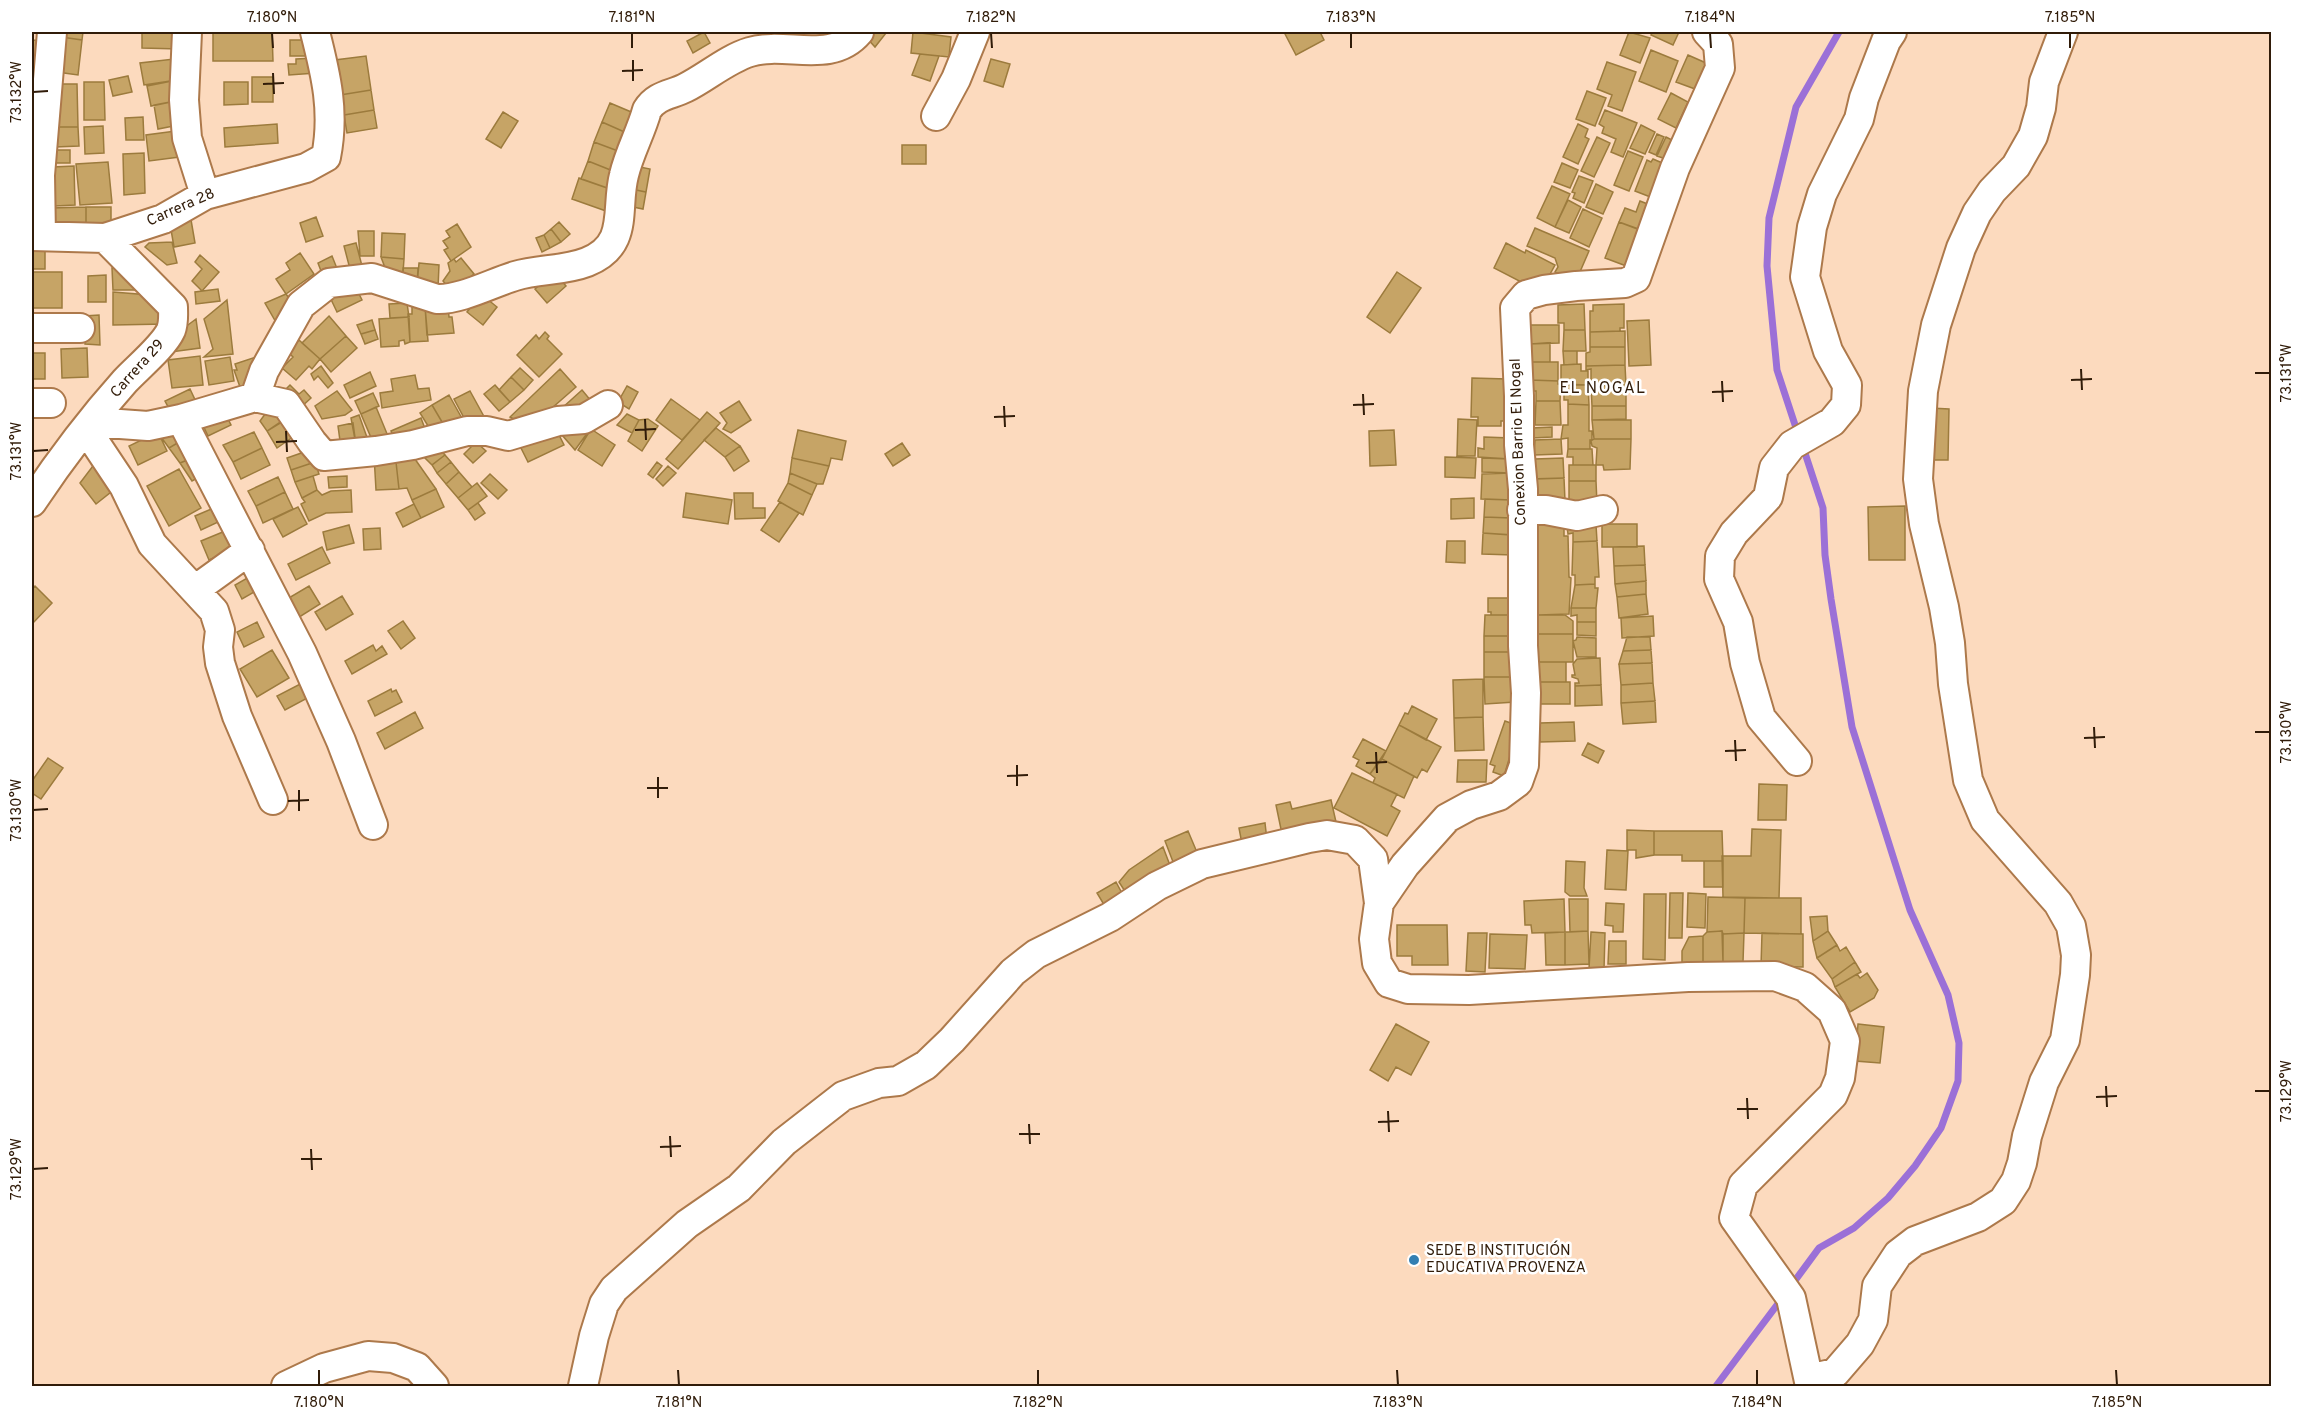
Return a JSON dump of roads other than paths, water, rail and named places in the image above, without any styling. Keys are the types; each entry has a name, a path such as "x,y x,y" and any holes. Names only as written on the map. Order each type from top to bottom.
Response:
{"street":[{"path":"36,236 40,175 39,99 52,32"},
{"path":"187,32 184,100 187,138 206,195"},
{"name":"Carrera 28","path":"36,236 105,238 163,219 206,195 306,168 326,157 331,135 331,117 326,73 315,32"},
{"path":"255,397 264,371 301,304 329,283 372,278 445,300 518,275 535,271 548,272 587,262 605,252 616,233 621,218 624,175 646,110 651,102 660,96 687,87 750,52 768,49 821,50 837,47 860,32"},
{"path":"936,116 956,79 975,32"},
{"name":"Conexion Barrio El Nogal","path":"1379,903 1405,865 1448,818 1472,805 1499,796 1518,782 1524,765 1526,737 1522,510 1515,308 1526,295 1544,290 1625,283 1636,278 1675,168 1720,68 1718,44 1707,32"},
{"path":"1797,761 1761,718 1745,663 1738,622 1719,579 1720,555 1734,533 1768,497 1774,468 1792,445 1832,422 1846,405 1847,385 1828,351 1805,277 1812,227 1822,194 1860,119 1864,98 1886,41 1892,32"},
{"path":"583,1386 604,1304 614,1289 687,1224 739,1188 784,1142 843,1096 879,1083 898,1081 926,1065 952,1041 1014,972 1035,954 1110,917 1157,886 1202,864 1327,835 1355,840 1373,859 1379,903 1374,939 1377,963 1389,983 1408,989 1480,989 1689,977 1775,976 1805,987 1832,1011 1845,1041 1840,1078 1833,1095 1743,1185 1734,1218 1791,1298 1810,1383 1835,1373 1860,1344 1873,1320 1877,1286 1898,1254 1915,1241 1978,1217 2003,1201 2016,1181 2044,1082 2065,1040 2075,975 2076,955 2071,926 2058,903 1985,819 1968,780 1953,684 1950,643 1944,607 1924,524 1918,479 1923,391 1936,325 1961,248 1977,213 1992,191 2016,166 2033,136 2041,108 2044,82 2063,32"},
{"name":"Carrera 29","path":"32,502 125,381 171,331 174,320 173,307 105,238"},
{"path":"32,328 80,328"},
{"path":"89,426 148,426 181,419 255,397 286,404 324,456 404,447 467,431 487,431 508,436 558,421 584,419 608,405"},
{"path":"181,419 302,653 341,741 373,825"},
{"path":"89,426 124,486 152,544 214,611 220,630 218,647 220,663 237,716 273,800"},
{"path":"1522,510 1546,510 1577,516 1603,510"},
{"path":"196,589 249,550"},
{"path":"286,1386 324,1368 368,1356 393,1358 417,1367 434,1386"}],"waterway":[{"path":"1798,434 1777,370 1767,266 1769,218 1796,107 1839,32"},
{"path":"1791,1286 1819,1248 1854,1228 1888,1198 1915,1166 1941,1128 1958,1081 1959,1043 1948,995 1910,910 1852,727 1825,555 1823,508 1803,447"},
{"path":"1716,1386 1783,1297"}],"place":[{"name":"SEDE B INSTITUCIÓN EDUCATIVA PROVENZA","path":"1414,1260"}],"district":[{"name":"EL NOGAL","path":"1603,389"}]}
